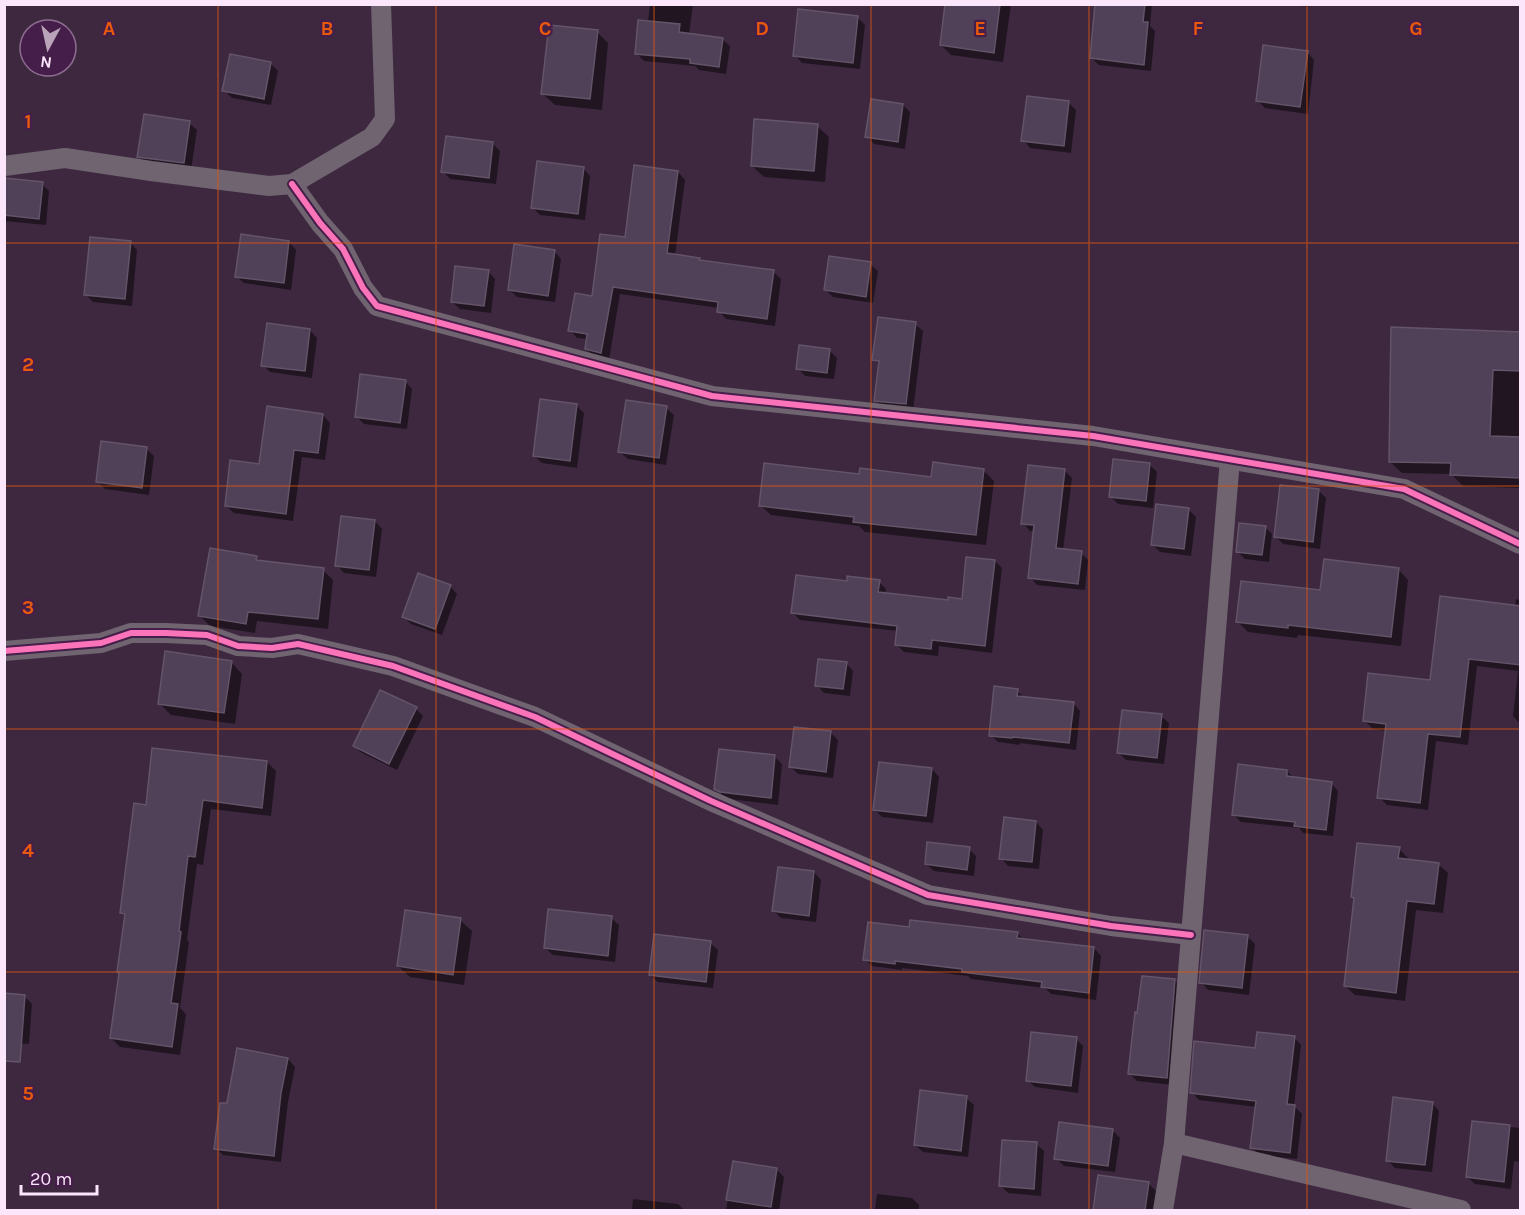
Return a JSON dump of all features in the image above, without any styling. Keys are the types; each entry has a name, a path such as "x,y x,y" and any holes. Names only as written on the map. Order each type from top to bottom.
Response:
{"street":[{"path":"4,166 65,159 269,186 292,184 372,137 385,119 381,4"},
{"path":"292,184 320,223 343,249 363,288 377,306 712,396 1093,436 1404,489 1521,544"},
{"path":"1163,1210 1174,1143 1230,459"},
{"path":"4,651 101,643 131,633 166,633 207,635 238,646 272,648 298,644 383,663 535,717 711,801 928,895 1111,926 1191,935"},
{"path":"1174,1143 1461,1210"}],"building":[{"path":"945,4 1000,4 994,53 940,45"},
{"path":"1095,4 1145,4 1143,22 1148,22 1144,65 1090,58"},
{"path":"798,9 858,16 853,63 793,56"},
{"path":"638,20 680,24 679,32 723,38 719,67 690,63 690,59 635,54"},
{"path":"549,25 598,30 590,99 541,94"},
{"path":"1263,45 1308,51 1300,107 1256,101"},
{"path":"230,54 271,62 264,99 222,91"},
{"path":"1027,96 1069,101 1064,146 1021,141"},
{"path":"871,99 903,104 898,142 865,137"},
{"path":"144,114 190,121 184,163 137,157"},
{"path":"754,119 818,124 814,171 751,166"},
{"path":"446,136 493,142 489,178 441,172"},
{"path":"537,161 584,167 578,214 531,208"},
{"path":"634,165 678,171 667,253 700,258 699,260 774,270 767,319 717,312 718,302 613,287 601,353 585,349 587,334 568,331 575,293 592,296 600,234 625,237"},
{"path":"4,178 43,182 39,219 4,215"},
{"path":"241,234 289,241 284,283 235,277"},
{"path":"90,237 131,241 125,299 84,295"},
{"path":"514,244 555,250 548,296 508,290"},
{"path":"829,256 871,262 866,297 824,290"},
{"path":"455,266 489,270 484,306 451,302"},
{"path":"878,317 916,322 906,404 874,401 879,361 872,360"},
{"path":"267,323 310,329 305,371 261,366"},
{"path":"1391,327 1521,332 1521,371 1493,370 1490,436 1521,437 1521,478 1450,475 1451,463 1389,462"},
{"path":"799,345 830,349 827,373 796,369"},
{"path":"360,374 406,380 400,423 355,417"},
{"path":"540,399 577,404 570,461 533,456"},
{"path":"626,400 667,406 659,458 618,452"},
{"path":"267,406 323,414 318,453 294,450 286,514 225,506 230,460 259,464"},
{"path":"101,441 147,447 142,488 96,482"},
{"path":"1113,459 1150,463 1146,501 1109,497"},
{"path":"933,462 984,469 976,535 853,522 854,517 759,506 764,463 859,474 860,468 931,477"},
{"path":"1028,465 1065,469 1056,548 1082,551 1078,584 1028,578 1034,525 1021,524"},
{"path":"1280,485 1319,489 1313,542 1274,537"},
{"path":"1156,504 1189,508 1184,549 1151,545"},
{"path":"341,516 375,520 369,570 335,566"},
{"path":"1239,523 1266,526 1262,555 1236,552"},
{"path":"210,548 257,556 256,560 324,568 318,619 248,612 246,624 198,616"},
{"path":"966,557 995,560 985,646 932,640 931,649 895,645 897,626 791,613 796,575 847,581 847,576 880,580 878,592 948,600 948,597 962,599"},
{"path":"1324,559 1399,568 1391,637 1288,625 1288,628 1236,622 1241,581 1320,590"},
{"path":"418,573 451,585 435,629 402,617"},
{"path":"1440,596 1521,606 1521,665 1469,659 1460,737 1428,734 1420,803 1377,798 1386,724 1363,721 1368,673 1430,680"},
{"path":"165,651 232,661 224,713 158,704"},
{"path":"818,659 847,662 843,689 815,686"},
{"path":"994,686 1018,689 1017,696 1074,702 1069,743 989,736"},
{"path":"380,690 417,707 389,764 353,746"},
{"path":"1122,710 1162,714 1157,758 1117,753"},
{"path":"794,727 831,731 826,772 789,767"},
{"path":"152,748 267,761 262,808 203,800 195,857 188,856 171,1003 178,1004 172,1047 110,1038 125,914 120,913 134,803 146,805"},
{"path":"719,749 775,755 771,798 720,792 714,789"},
{"path":"879,762 932,768 926,816 873,810"},
{"path":"1238,764 1287,770 1287,776 1332,782 1326,830 1294,826 1295,822 1232,815"},
{"path":"1004,817 1036,821 1032,862 999,859"},
{"path":"927,842 970,847 967,870 925,864"},
{"path":"1357,843 1400,847 1398,858 1439,863 1434,904 1407,901 1396,993 1344,986 1354,898 1351,897"},
{"path":"778,867 814,871 809,916 772,911"},
{"path":"548,909 612,916 608,956 544,948"},
{"path":"405,910 461,918 453,975 397,966"},
{"path":"910,920 1018,932 1017,938 1094,947 1089,993 1041,987 1042,982 962,972 962,969 895,961 895,964 863,960 868,922 909,927"},
{"path":"1204,930 1248,935 1242,988 1199,983"},
{"path":"654,934 711,941 706,982 649,975"},
{"path":"1142,976 1175,979 1167,1078 1128,1074 1135,1012 1137,1013"},
{"path":"4,993 25,995 20,1062 4,1061"},
{"path":"1031,1032 1077,1037 1071,1086 1026,1081"},
{"path":"1257,1032 1295,1036 1287,1104 1295,1105 1290,1153 1250,1148 1256,1101 1190,1093 1194,1041 1255,1048"},
{"path":"237,1048 288,1058 281,1093 274,1156 214,1149 220,1103 227,1103"},
{"path":"920,1090 967,1096 961,1151 914,1145"},
{"path":"1393,1097 1433,1102 1425,1165 1386,1161"},
{"path":"1472,1121 1510,1125 1504,1182 1466,1177"},
{"path":"1059,1122 1113,1129 1108,1166 1054,1159"},
{"path":"1002,1140 1037,1142 1034,1189 999,1186"},
{"path":"733,1161 777,1168 771,1207 726,1200"},
{"path":"1098,1175 1149,1182 1145,1210 1093,1210"}],"cycle path":[{"path":"292,184 320,223 343,249 363,288 377,306 712,396 1093,436 1404,489 1520,544"},
{"path":"4,651 101,643 131,633 166,633 207,635 238,646 272,648 298,644 393,666 535,717 711,801 928,895 1111,926 1191,935"}]}
